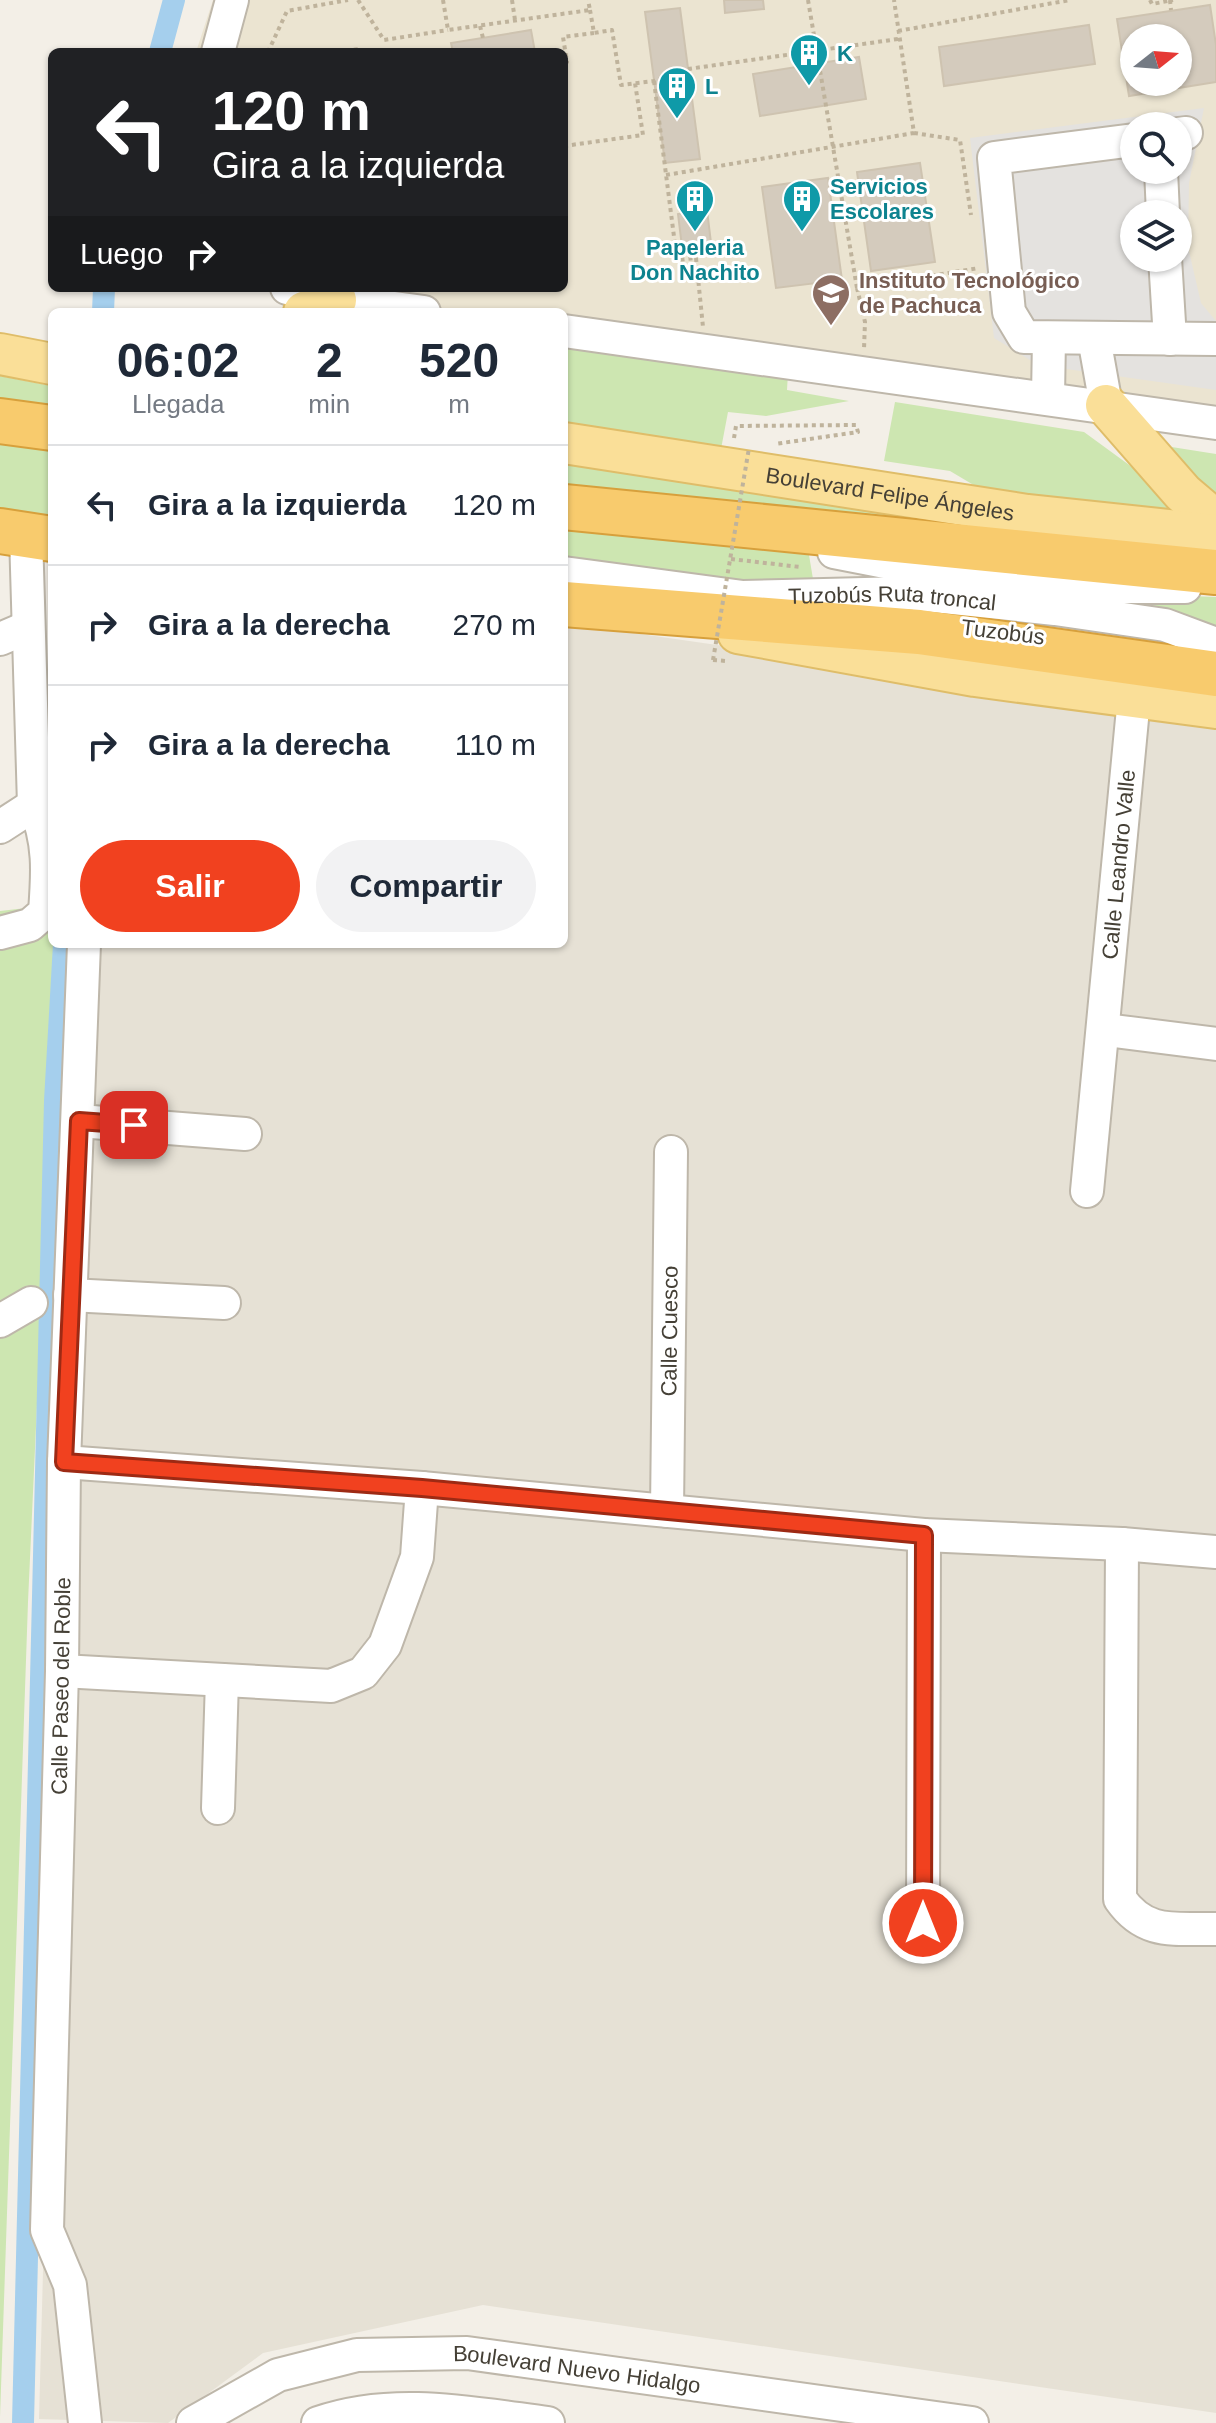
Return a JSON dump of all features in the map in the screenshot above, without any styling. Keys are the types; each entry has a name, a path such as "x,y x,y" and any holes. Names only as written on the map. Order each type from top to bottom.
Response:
{"highway":[{"path":"0,421 48,427"},
{"name":"Boulevard Felipe Ángeles","path":"573,509 1216,572"},
{"path":"568,604 919,632 1210,666"}],"main road":[{"path":"0,354 48,363"},
{"path":"1106,405 1183,493 1216,521"},
{"name":"Boulevard Felipe Ángeles","path":"568,444 1027,515 1216,535"},
{"path":"644,612 792,644 1216,708"}],"street":[{"path":"219,48 232,0"},
{"path":"1120,142 994,158 1009,312 1024,337 1214,339"},
{"path":"1166,272 1170,339"},
{"path":"294,292 320,306 355,308"},
{"path":"568,332 1106,405 1216,423"},
{"path":"1048,397 1049,338"},
{"path":"1094,338 1106,405"},
{"path":"0,438 48,444"},
{"name":"Tuzobús Ruta troncal","path":"573,509 793,544 911,567 1069,587 1216,588"},
{"path":"0,933 30,925 45,912 47,832 34,805 13,634 30,530"},
{"name":"Tuzobús Ruta troncal","path":"568,574 743,597 906,593 1165,625 1210,666"},
{"name":"Calle Leandro Valle","path":"1087,1191 1106,1030 1134,698"},
{"path":"0,827 34,805"},
{"name":"Calle Paseo del Roble","path":"84,948 64,1462 62,1671 47,2230 70,2285 85,2423"},
{"path":"1106,1030 1216,1044"},
{"path":"79,1121 245,1134"},
{"name":"Calle Cuesco","path":"667,1511 671,1152"},
{"path":"70,1295 224,1303"},
{"path":"0,1321 31,1303"},
{"path":"64,1462 422,1488 924,1535 1122,1544 1216,1552"},
{"path":"62,1671 331,1686 363,1673 385,1645 417,1557 422,1488"},
{"path":"923,1923 924,1535"},
{"path":"1122,1544 1120,1899 1133,1918 1155,1928 1216,1929"},
{"path":"218,1808 222,1680"},
{"name":"Boulevard Nuevo Hidalgo","path":"193,2423 278,2375 305,2368 357,2355 467,2353 972,2423"},
{"path":"318,2423 347,2413 421,2407 548,2423"}],"path":[{"path":"270,48 287,11 348,0"},
{"path":"358,0 384,40 590,10"},
{"path":"443,0 448,30"},
{"path":"512,0 515,20"},
{"path":"588,0 594,33"},
{"path":"808,0 865,322"},
{"path":"894,0 914,133"},
{"path":"898,31 1070,0"},
{"path":"1150,0 1152,4 1171,0 1171,10"},
{"path":"480,26 483,38"},
{"path":"565,48 563,37 612,30 621,85 654,81 690,69 898,39"},
{"path":"654,81 677,260 696,256 706,351"},
{"path":"568,145 643,135 635,83"},
{"path":"666,175 914,133 960,140 973,226"},
{"path":"857,288 979,269 977,255"},
{"path":"713,660 749,448 858,432 856,425 736,426"},
{"path":"731,559 804,568"}],"shaded area":[{"path":"213,0 1216,0 1216,421 568,332 568,308 401,308 310,292 568,292 568,48 197,48"},
{"path":"1204,108 1192,168 1192,112 1173,112"},
{"path":"1120,119 1120,184 1189,184 1189,200 1120,200 1120,272 1192,272 1192,264 1201,303 1216,321 1216,390 1038,365 994,338 970,138"},
{"path":"568,624 1216,717 1216,2413 483,2305 263,2353 168,2423 39,2419 79,948 568,948"}],"green space":[{"path":"568,343 788,373 787,390 849,401 766,416 728,412 721,449 568,430"},
{"path":"0,376 48,385 48,418 0,412"},
{"path":"895,402 1084,432 1147,478 1183,516 982,490 950,471 884,461"},
{"path":"0,444 48,450 48,521 0,515"},
{"path":"1159,445 1216,454 1216,503"},
{"path":"568,457 1162,546 568,487"},
{"path":"568,522 809,555 815,591 568,570"},
{"path":"1055,591 1216,597 1216,638"},
{"path":"48,837 48,948 58,948 28,1602 0,2417 0,911 35,907"}],"building":[{"path":"724,0 763,0 764,9 725,13"},
{"path":"1210,5 1216,45 1216,82 1192,86 1192,24 1120,24 1120,38 1117,19"},
{"name":"L","path":"680,8 700,159 665,163 645,12"},
{"path":"1089,25 1095,64 944,86 939,47"},
{"path":"531,30 534,48 452,48 451,43"},
{"name":"K","path":"859,57 866,99 760,116 753,74"},
{"path":"920,163 935,262 871,271 857,172"},
{"name":"Servicios Escolares","path":"828,178 842,280 776,288 762,187"},
{"name":"Papeleria Don Nachito","path":"707,210 712,251 683,255 678,214"}],"waterway":[{"path":"161,48 174,0"},
{"path":"103,308 104,292"},
{"path":"23,2423 55,1101 64,948"}],"place":[{"name":"K","path":"809,87"},
{"name":"L","path":"677,120"},
{"name":"Papeleria Don Nachito","path":"695,233"},
{"name":"Servicios Escolares","path":"802,233"},
{"name":"Instituto Tecnológico de Pachuca","path":"831,327"}],"route":[{"path":"134,1125 79,1121 64,1462 422,1488 924,1535 923,1923"}]}
